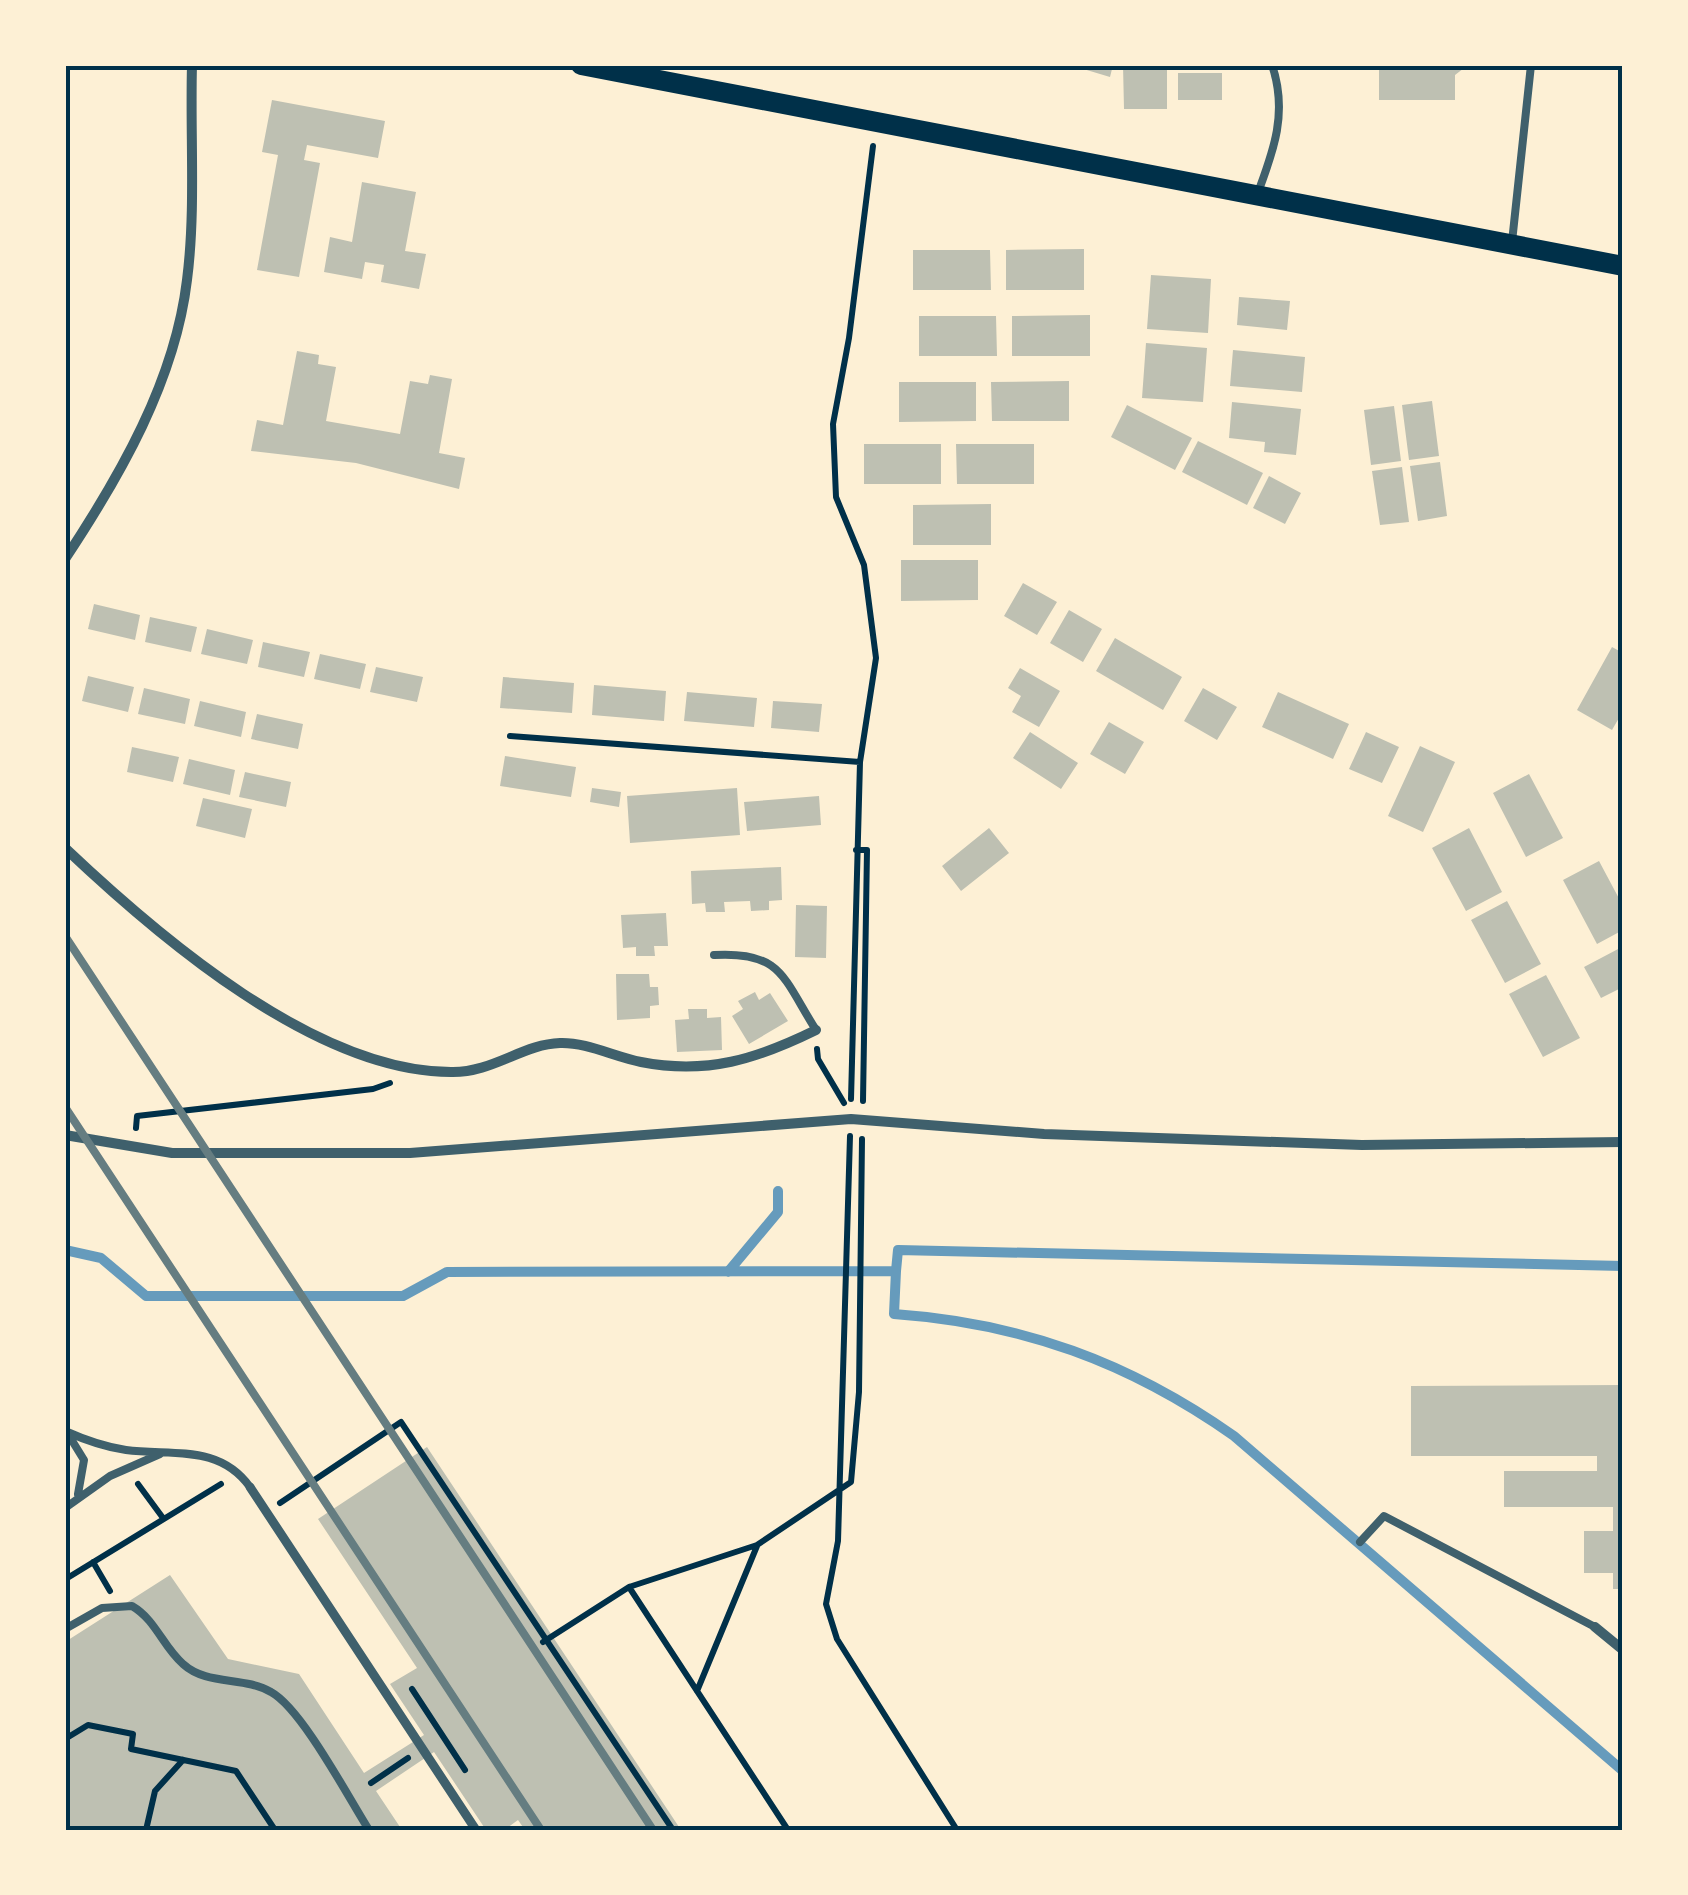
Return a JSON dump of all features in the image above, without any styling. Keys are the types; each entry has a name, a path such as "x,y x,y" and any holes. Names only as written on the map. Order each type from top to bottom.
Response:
{"main road":[{"path":"582,65 1623,266"}],"street":[{"path":"65,560 96,512 166,374 187,281 192,65"},
{"path":"65,848 188,958 326,1042 369,1062 419,1072 481,1070 560,1043 641,1062 718,1067 758,1058 816,1030"},
{"path":"65,1135 134,1150 410,1153 857,1120 1044,1134 1342,1145 1623,1142"},
{"path":"250,1487 476,1830"},
{"path":"1595,1627 1623,1650"}],"lane":[{"path":"1257,195 1280,120 1280,87 1272,65"},
{"path":"1512,247 1531,65"},
{"path":"714,955 750,953 774,965 816,1030"},
{"path":"66,1432 107,1446 208,1455 240,1474 250,1487"},
{"path":"66,1432 84,1460 83,1484 76,1498"},
{"path":"65,1508 76,1498 162,1453"},
{"path":"1360,1542 1384,1516 1595,1627"},
{"path":"65,1629 102,1608 132,1606 153,1624 184,1666 206,1676 270,1691 293,1712 370,1830"}],"path":[{"path":"545,1640 629,1588 757,1545 851,1482 859,1392 856,850 860,762 876,658 864,565 836,497 833,424 872,146"},
{"path":"510,736 860,762"},
{"path":"856,850 867,850 857,1120 838,1541 826,1604 836,1639 957,1830"},
{"path":"818,1059 838,1089"},
{"path":"134,1150 137,1116 373,1089 419,1072"},
{"path":"267,1512 402,1422 674,1830"},
{"path":"65,1572 69,1577 240,1474"},
{"path":"138,1484 163,1518"},
{"path":"697,1692 757,1545"},
{"path":"629,1588 788,1830"},
{"path":"412,1689 465,1770"},
{"path":"65,1740 88,1725 134,1734 130,1749 236,1771 274,1830"},
{"path":"371,1783 422,1749"},
{"path":"146,1829 159,1786 183,1760"}],"building":[{"path":"1070,65 1113,65 1110,77"},
{"path":"1123,65 1167,65 1167,109 1124,109"},
{"path":"1379,65 1468,65 1455,75 1455,100 1379,100"},
{"path":"1178,73 1222,73 1222,100 1178,100"},
{"path":"272,100 385,121 378,158 307,145 304,160 320,163 299,277 257,270 278,155 262,152"},
{"path":"362,182 416,192 405,251 426,254 419,289 381,282 384,265 365,262 362,279 324,272 330,237 352,242"},
{"path":"1084,249 1084,290 1006,290 1006,250"},
{"path":"913,250 990,250 991,290 913,290"},
{"path":"1151,275 1211,279 1208,333 1147,329"},
{"path":"1239,297 1290,301 1287,330 1237,325"},
{"path":"1090,315 1090,356 1012,356 1012,316"},
{"path":"919,316 996,316 997,356 919,356"},
{"path":"1146,343 1207,348 1203,402 1142,398"},
{"path":"1233,350 1305,357 1302,392 1230,386"},
{"path":"297,351 319,355 318,364 336,367 326,421 400,434 410,381 428,384 430,375 452,379 439,453 465,458 459,489 356,463 251,451 257,420 283,425"},
{"path":"1069,381 1069,421 992,421 991,382"},
{"path":"899,382 976,382 976,421 899,422"},
{"path":"1432,401 1439,456 1409,460 1402,405"},
{"path":"1232,402 1301,409 1296,455 1264,452 1265,442 1229,438"},
{"path":"1127,405 1192,438 1175,470 1111,437"},
{"path":"1394,406 1401,461 1371,465 1364,410"},
{"path":"1198,441 1263,473 1247,505 1182,472"},
{"path":"864,444 941,444 941,484 864,484"},
{"path":"956,444 1034,444 1034,484 957,484"},
{"path":"1440,462 1447,516 1418,521 1410,466"},
{"path":"1402,467 1409,522 1380,525 1372,471"},
{"path":"1269,476 1301,493 1285,524 1253,508"},
{"path":"991,504 991,545 913,545 913,505"},
{"path":"901,560 978,560 978,600 901,601"},
{"path":"1023,583 1057,602 1037,635 1004,616"},
{"path":"94,604 140,615 135,640 88,629"},
{"path":"1069,610 1102,629 1083,662 1050,643"},
{"path":"150,617 197,627 191,652 145,642"},
{"path":"207,629 253,640 247,664 201,654"},
{"path":"1115,638 1182,677 1163,710 1096,671"},
{"path":"263,642 310,652 304,677 258,667"},
{"path":"1612,647 1623,653 1623,711 1612,730 1577,710"},
{"path":"320,654 366,664 360,689 314,679"},
{"path":"376,667 423,677 417,702 370,692"},
{"path":"1020,668 1060,691 1039,727 1012,712 1021,696 1008,688"},
{"path":"88,676 134,687 128,712 82,701"},
{"path":"503,677 574,683 572,713 500,708"},
{"path":"594,685 666,691 664,721 592,715"},
{"path":"144,688 190,699 185,724 138,714"},
{"path":"1203,688 1237,707 1217,740 1184,721"},
{"path":"687,692 757,698 754,727 684,721"},
{"path":"1278,692 1349,724 1333,759 1262,727"},
{"path":"200,701 246,712 241,737 194,726"},
{"path":"773,701 822,704 819,732 771,728"},
{"path":"257,714 303,724 298,749 251,739"},
{"path":"1109,722 1144,742 1125,774 1090,754"},
{"path":"1030,732 1078,763 1061,789 1013,758"},
{"path":"1366,732 1399,747 1382,783 1349,769"},
{"path":"1420,746 1455,762 1423,832 1388,816"},
{"path":"132,747 179,757 173,782 127,772"},
{"path":"505,756 576,767 571,797 500,786"},
{"path":"189,759 235,770 230,795 183,784"},
{"path":"245,772 291,782 286,807 239,797"},
{"path":"1529,774 1563,838 1526,857 1493,793"},
{"path":"592,788 621,792 619,807 590,802"},
{"path":"737,788 740,835 630,843 627,796"},
{"path":"819,796 821,825 747,831 744,802"},
{"path":"203,798 252,809 245,838 196,826"},
{"path":"989,828 1009,853 961,891 942,866"},
{"path":"1469,828 1502,892 1466,911 1432,848"},
{"path":"1599,861 1623,906 1623,930 1597,944 1563,880"},
{"path":"781,867 782,900 769,901 769,910 751,911 750,901 724,902 725,912 706,912 705,903 692,904 691,871"},
{"path":"1507,901 1541,964 1505,983 1471,920"},
{"path":"796,905 827,906 826,958 795,957"},
{"path":"666,913 668,946 654,946 655,956 636,956 636,947 623,948 621,915"},
{"path":"1620,948 1623,987 1601,998 1584,967"},
{"path":"616,974 649,974 650,987 658,987 659,1005 650,1006 650,1018 617,1020"},
{"path":"1546,975 1580,1038 1543,1057 1509,994"},
{"path":"755,992 759,1000 770,993 788,1021 749,1044 732,1016 743,1009 738,1001"},
{"path":"688,1009 707,1009 707,1018 721,1017 722,1050 677,1052 675,1020 689,1019"},
{"path":"1623,1385 1623,1589 1613,1589 1613,1573 1584,1573 1584,1531 1613,1531 1613,1507 1504,1507 1504,1471 1597,1471 1597,1456 1411,1456 1411,1386"},
{"path":"427,1447 681,1830 525,1830 518,1820 504,1830 486,1830 434,1752 376,1791 402,1830 65,1830 65,1642 170,1575 228,1659 299,1674 364,1773 424,1735 390,1684 417,1668 318,1519"}],"waterway":[{"path":"728,1272 778,1212 778,1191"},
{"path":"65,1250 101,1258 146,1296 403,1296 447,1272 896,1271 898,1250 1623,1266"},
{"path":"896,1271 894,1314 986,1326 1073,1351 1155,1387 1234,1436 1623,1771"}],"railway":[{"path":"65,936 653,1830"},
{"path":"65,1107 541,1830"}]}
